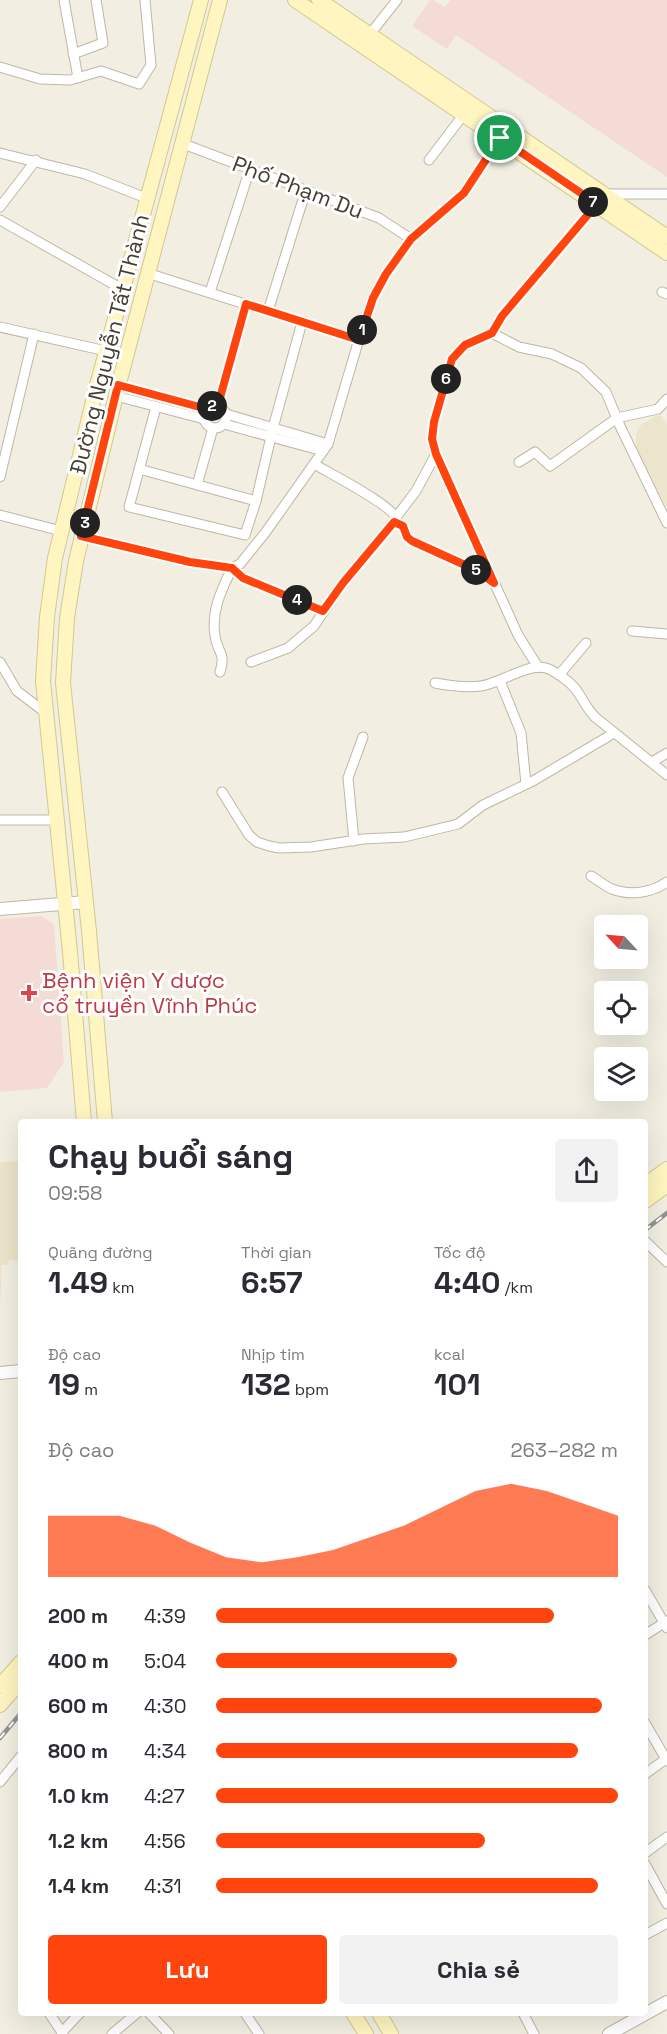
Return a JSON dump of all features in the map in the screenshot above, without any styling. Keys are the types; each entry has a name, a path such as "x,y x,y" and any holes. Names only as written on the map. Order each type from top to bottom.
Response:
{"main road":[{"name":"Đường Nguyễn Tất Thành","path":"84,1119 43,681 47,617 55,558 97,385 201,0"},
{"name":"Đường Nguyễn Tất Thành","path":"105,1119 86,902 63,683 67,618 81,536 147,273 220,0"},
{"path":"295,0 500,138 667,237"},
{"path":"319,0 600,199 667,253"},
{"path":"97,385 117,391"},
{"path":"46,713 66,718"},
{"path":"74,1009 96,1008"},
{"path":"648,1184 666,1177"},
{"path":"648,1198 666,1177"},
{"path":"0,1686 18,1665"},
{"path":"0,1705 18,1684"},
{"path":"355,2016 366,2034"},
{"path":"381,2016 391,2034"}],"street":[{"path":"64,0 78,78"},
{"path":"74,54 103,43 96,0"},
{"path":"0,67 40,79 70,80 101,71 139,84 151,64 145,0"},
{"path":"370,34 397,0"},
{"path":"429,160 464,114"},
{"path":"220,672 224,659 215,637 214,617 218,596 232,568 240,564 265,533 326,448 373,298 386,274 411,239 464,193 500,138"},
{"name":"Phố Phạm Du","path":"181,142 379,218 411,239"},
{"path":"0,153 36,160 85,174 146,198"},
{"path":"0,207 36,160"},
{"path":"210,292 250,169"},
{"path":"268,311 306,190"},
{"path":"538,667 518,635 436,454 432,439 434,422 452,359 465,345 492,333 502,316 600,199 667,194"},
{"path":"0,220 122,289"},
{"path":"147,273 359,340"},
{"path":"218,405 246,304"},
{"path":"156,406 129,507 245,535 256,501 302,322"},
{"path":"0,327 106,351"},
{"path":"492,333 519,347 552,354 581,368 606,392 667,523"},
{"path":"0,477 34,334"},
{"path":"117,391 156,406 206,414"},
{"path":"117,391 206,414"},
{"path":"519,462 535,452 550,466 617,418 658,409 667,399"},
{"path":"213,405 222,407 226,414 226,420 220,427 213,428 207,424 206,414 213,405"},
{"path":"226,414 272,432 326,448"},
{"path":"224,424 272,432"},
{"path":"197,484 213,428"},
{"path":"251,662 288,648 314,626 343,583 416,491 436,454"},
{"path":"314,464 377,500 403,526 407,537 412,541 476,570 494,583"},
{"path":"139,469 256,501"},
{"path":"0,515 61,531"},
{"path":"81,536 190,562 232,568 243,578 323,611"},
{"path":"632,631 667,634"},
{"path":"559,675 586,644"},
{"path":"435,683 463,687 482,686 500,681 525,669 549,668 579,692 586,708 667,775"},
{"path":"2,670 17,691 46,713"},
{"path":"500,681 520,733 526,784"},
{"path":"222,792 242,825 257,842 279,848 311,847 404,837 458,824 483,805 526,784 614,733"},
{"path":"354,841 348,778 363,737"},
{"path":"652,762 667,753"},
{"path":"0,820 57,820"},
{"path":"591,876 611,889 625,892 645,892 667,882"},
{"path":"0,909 86,902"},
{"path":"648,1244 667,1262"},
{"path":"0,1373 18,1371"},
{"path":"648,1595 666,1624 648,1633"},
{"path":"648,1728 666,1760 648,1772"},
{"path":"0,1782 18,1760"},
{"path":"648,1851 667,1837"},
{"path":"648,1869 667,1904"},
{"path":"648,1933 667,1923"},
{"path":"648,2012 667,2002"},
{"path":"51,2016 63,2033 77,2016"},
{"path":"112,2034 133,2016"},
{"path":"152,2016 169,2034"},
{"path":"246,2016 260,2034"},
{"path":"525,2016 534,2034"},
{"path":"609,2034 642,2016"}],"shaded area":[{"path":"430,0 445,7 450,0 667,0 667,177 456,35 447,49 412,26"},
{"path":"659,414 667,425 667,508 636,450 636,434 641,425"},
{"name":"Bệnh viện Y dược cổ truyền Vĩnh Phúc","path":"41,916 54,924 64,1062 47,1088 0,1092 0,919"},
{"path":"18,1161 18,1261 9,1260 8,1265 2,1265 0,1310 0,1162"}],"railway":[{"path":"648,1228 667,1213"},
{"path":"0,1738 18,1717"}],"place":[{"name":"Bệnh viện Y dược cổ truyền Vĩnh Phúc","path":"29,993"}],"route":[{"path":"500,138 597,204 502,316 492,333 465,345 452,359 444,384 432,439 436,454 463,517 494,583 476,570 412,541 407,537 403,526 394,522 343,583 323,611 243,578 232,568 190,562 81,536 118,385 207,409 218,405 246,304 359,340 373,298 386,274 411,239 464,193 500,138"}]}
